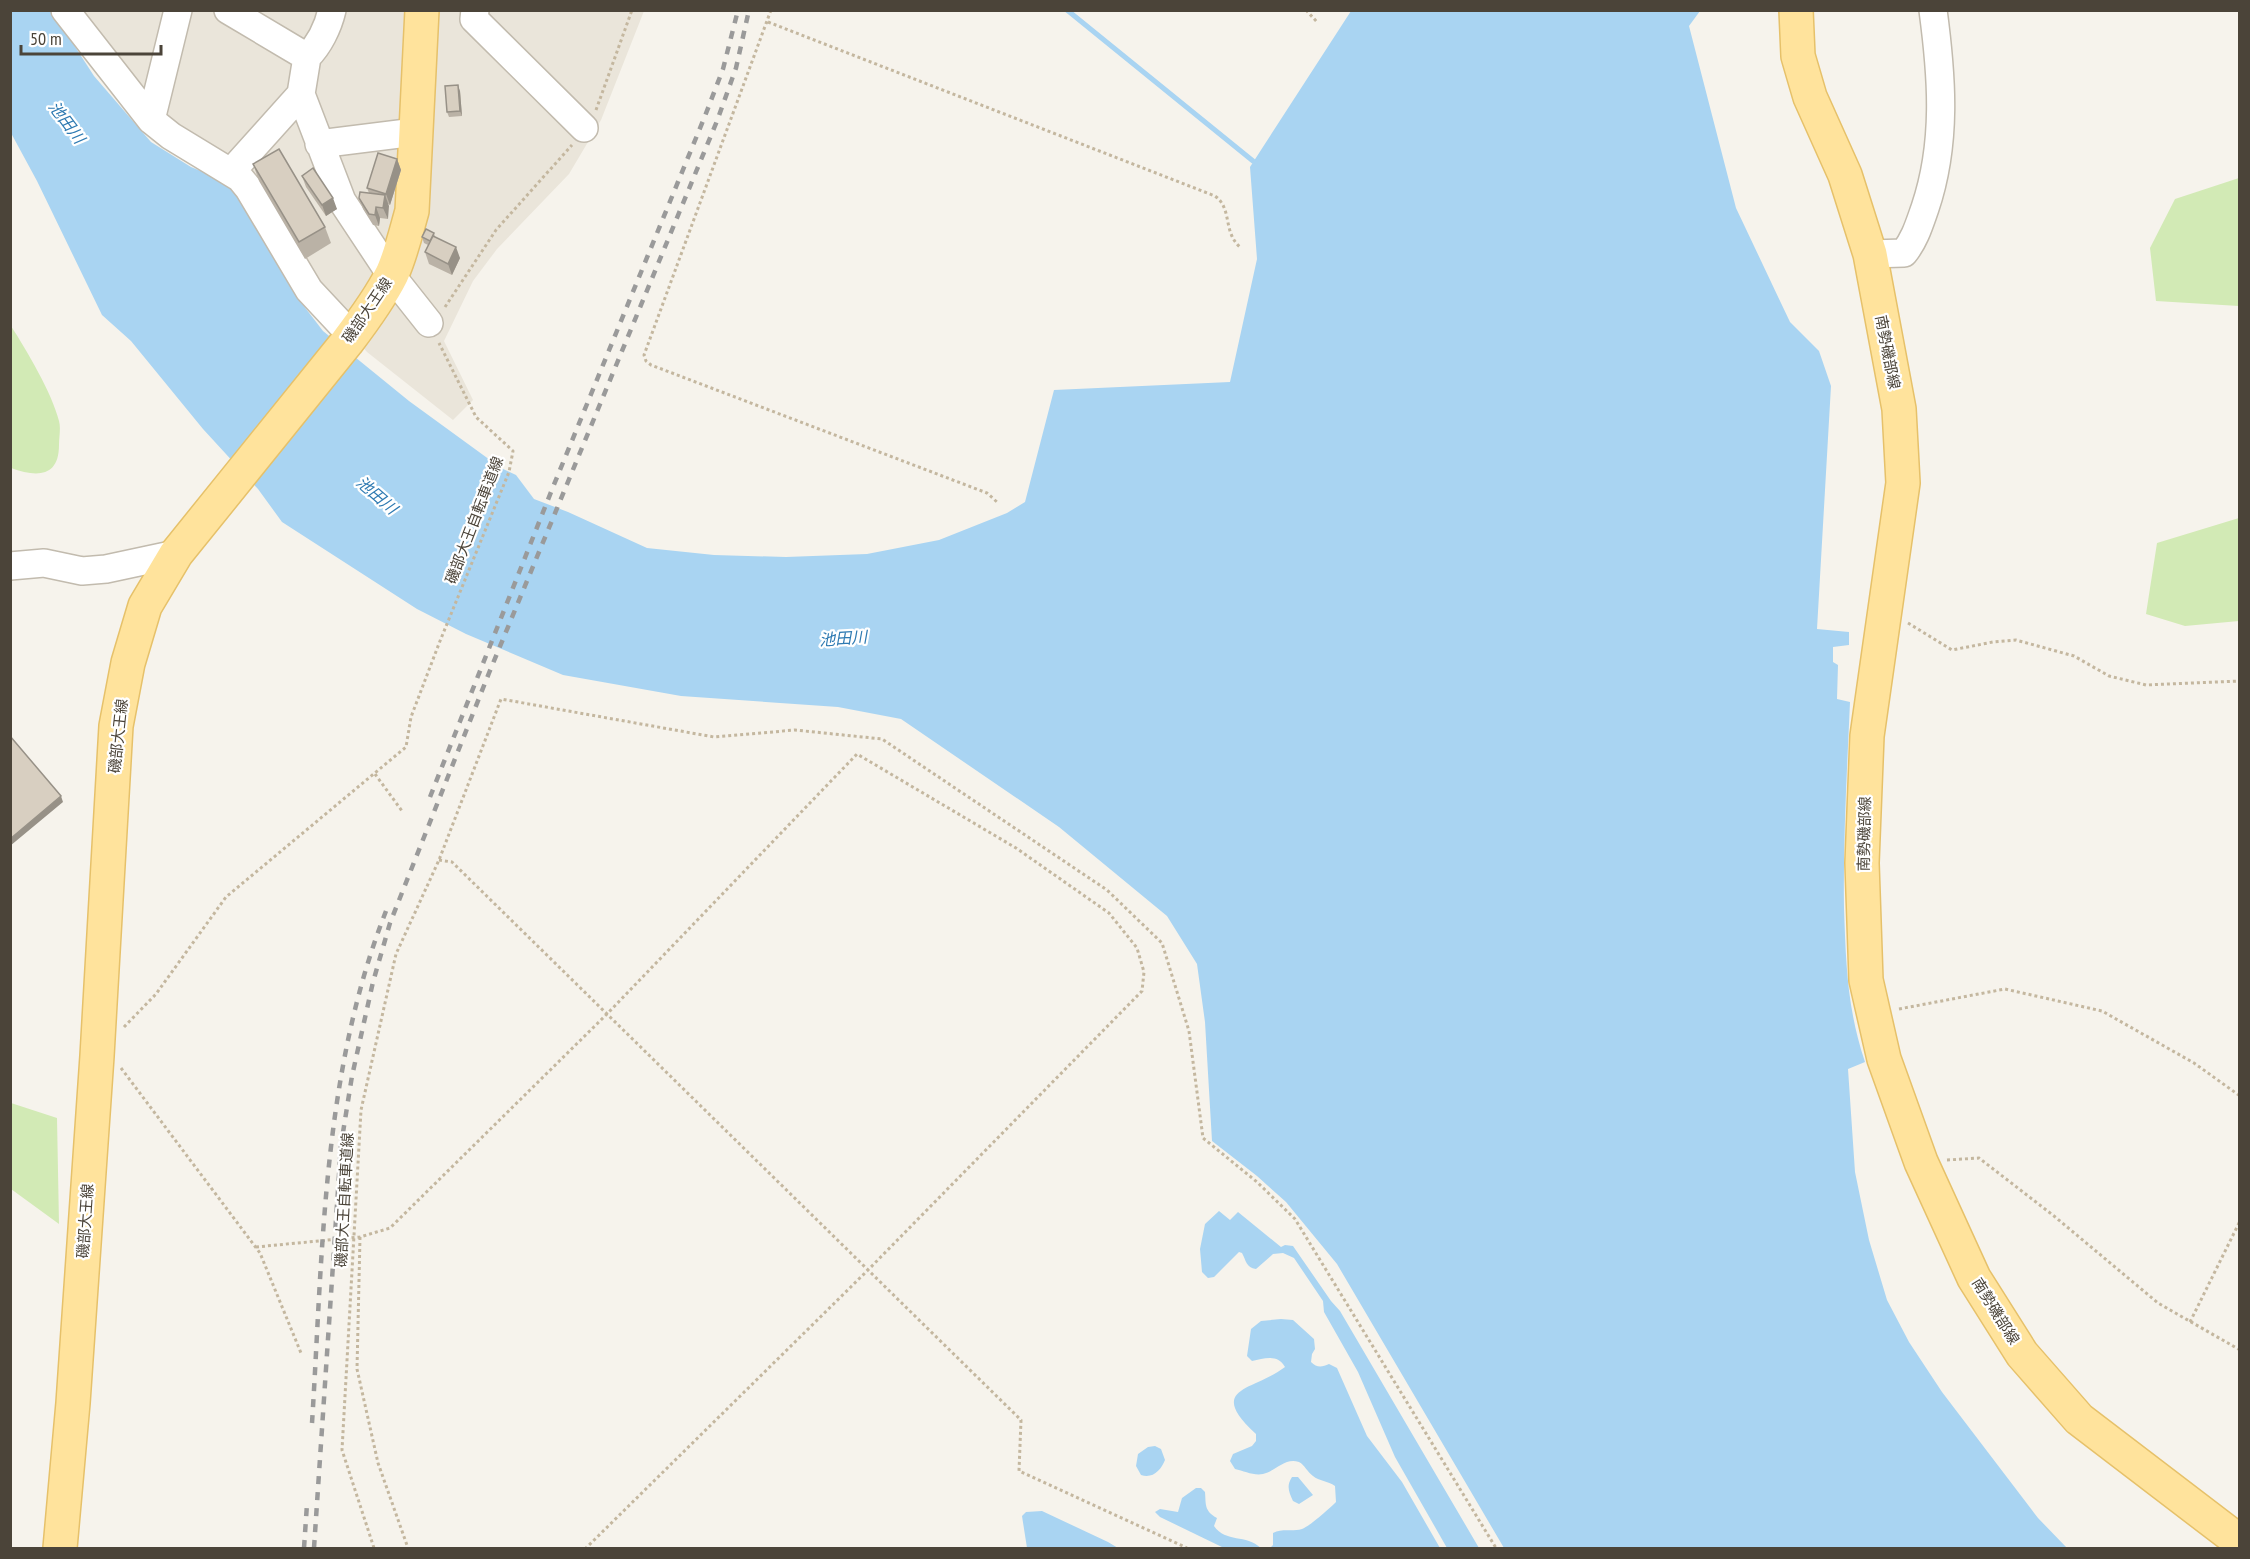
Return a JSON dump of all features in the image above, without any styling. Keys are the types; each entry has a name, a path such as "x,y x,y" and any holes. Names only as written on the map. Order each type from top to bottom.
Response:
{"main road":[{"name":"磯部大王線","path":"60,1548 101,1052 116,726 128,663 145,606 176,554 349,339 371,310 391,275 404,243 412,211 422,10"},
{"name":"南勢磯部線","path":"1796,10 1798,56 1810,97 1845,175 1870,254 1899,409 1903,483 1867,736 1862,863 1866,980 1884,1059 1921,1162 1974,1278 2022,1354 2079,1419 2240,1542"}],"street":[{"path":"65,10 151,120 171,136 240,178 249,189 309,290 349,339"},
{"path":"151,120 178,10"},
{"path":"228,10 307,57"},
{"path":"332,10 319,40 307,57 301,94 342,201 391,275 429,323"},
{"path":"475,10 474,19 584,129"},
{"path":"1870,254 1904,253 1914,239 1932,186 1941,125 1941,78 1933,10"},
{"path":"231,172 301,94"},
{"path":"319,144 416,132"},
{"path":"10,566 44,564 82,571 106,569 176,554"}],"path":[{"path":"429,323 441,315 496,230 594,115 632,10"},
{"path":"771,10 644,355 646,361 663,370 987,493 997,502"},
{"path":"1306,10 1317,22"},
{"path":"768,22 1215,196 1221,200 1224,207 1232,241 1241,248"},
{"name":"磯部大王自転車道線","path":"101,1052 156,994 226,897 406,747 411,717 508,472 513,451 476,417 429,323"},
{"path":"1886,609 1952,650 2016,640 2074,656 2109,676 2146,685 2240,681"},
{"name":"磯部大王自転車道線","path":"374,1548 342,1450 361,1110 396,954 439,860 501,699 714,737 795,730 882,739 1107,890 1162,943 1189,1031 1203,1138 1257,1182 1295,1219 1496,1548"},
{"path":"256,1247 360,1237 390,1228 607,1014 857,754 1016,848 1109,913 1137,948 1144,972 1142,991 868,1270 586,1548"},
{"path":"375,774 402,811"},
{"path":"439,860 452,862 1021,1420 1019,1471 1188,1548"},
{"path":"1873,1014 2005,989 2103,1011 2194,1063 2240,1096"},
{"path":"101,1052 145,1097 260,1253 301,1353"},
{"path":"1921,1162 1979,1158 2054,1216 2158,1303 2240,1350"},
{"path":"2190,1322 2240,1221"},
{"path":"360,1237 357,1369 378,1463 408,1548"}],"shaded area":[{"path":"70,11 644,11 601,120 569,174 497,249 473,281 444,341 473,400 453,420 367,352 324,302 248,173 157,119"}],"green space":[{"path":"2239,178 2239,306 2156,301 2150,248 2175,199"},
{"path":"11,326 45,385 59,421 58,456 55,464 44,472 29,473 11,468"},
{"path":"2239,518 2239,621 2185,626 2146,614 2157,543"},
{"path":"11,1103 57,1118 59,1224 11,1189"}],"water":[{"name":"池田川","path":"10,11 52,11 94,76 151,142 191,167 218,178 235,192 300,301 323,331 409,401 501,468 516,475 534,499 647,548 714,555 786,557 867,554 939,540 1007,513 1025,502 1054,390 1230,382 1257,259 1250,167 1351,11 1700,11 1689,26 1736,208 1790,322 1819,351 1831,386 1817,629 1849,632 1849,645 1833,647 1833,662 1838,665 1837,699 1850,702 1845,831 1845,928 1851,1004 1865,1062 1848,1069 1855,1172 1869,1240 1887,1300 1909,1342 1942,1392 2038,1518 2067,1548 1504,1548 1337,1264 1286,1202 1212,1141 1205,1022 1197,964 1167,916 1059,827 901,719 838,707 681,696 563,675 466,634 417,609 282,522 258,489 203,429 131,341 102,315 11,133"},
{"path":"1219,1211 1230,1220 1238,1212 1281,1247 1293,1246 1340,1311 1479,1548 1447,1548 1395,1457 1358,1372 1324,1312 1323,1301 1294,1258 1283,1253 1273,1254 1256,1269 1248,1265 1242,1253 1239,1252 1214,1277 1208,1278 1202,1272 1200,1249 1205,1224"},
{"path":"1293,1320 1314,1339 1315,1349 1311,1362 1313,1364 1322,1366 1329,1364 1337,1368 1367,1436 1402,1482 1440,1548 1270,1548 1273,1545 1273,1533 1302,1529 1315,1521 1336,1502 1335,1486 1315,1478 1299,1462 1289,1461 1268,1472 1253,1474 1235,1469 1230,1461 1233,1454 1252,1446 1256,1441 1256,1434 1241,1419 1235,1407 1235,1398 1249,1386 1285,1367 1279,1360 1266,1358 1252,1361 1247,1356 1251,1329 1261,1321"},
{"path":"1155,1446 1161,1449 1165,1460 1153,1475 1141,1475 1136,1466 1138,1454 1148,1447"},
{"path":"1292,1477 1298,1477 1313,1495 1299,1504 1293,1501 1289,1492"},
{"path":"1196,1488 1201,1488 1205,1492 1206,1507 1217,1518 1214,1526 1219,1531 1230,1537 1249,1541 1261,1548 1224,1548 1160,1517 1155,1512 1160,1509 1178,1512 1182,1498"},
{"path":"1042,1511 1118,1548 1027,1548 1022,1516 1026,1512"}],"building":[{"path":"458,85 460,111 447,112 445,86"},
{"path":"279,149 325,227 299,242 253,164"},
{"path":"378,153 397,159 386,194 367,188"},
{"path":"313,168 333,198 322,205 302,176"},
{"path":"360,192 385,195 383,208 376,207 375,215 369,214 359,198"},
{"path":"426,229 434,233 430,241 422,237"},
{"path":"433,236 456,247 448,264 425,252"},
{"path":"10,736 61,796 10,839"}],"waterway":[{"path":"1067,10 1253,161"}],"railway":[{"path":"430,797 553,487 705,116 723,69 738,10"},
{"path":"314,1548 341,1145 352,1076 373,982 390,923 489,673 717,121 736,68 749,10"},
{"path":"312,1423 323,1228 337,1099 349,1036 365,973 386,911"},
{"path":"304,1548 307,1504"}]}
